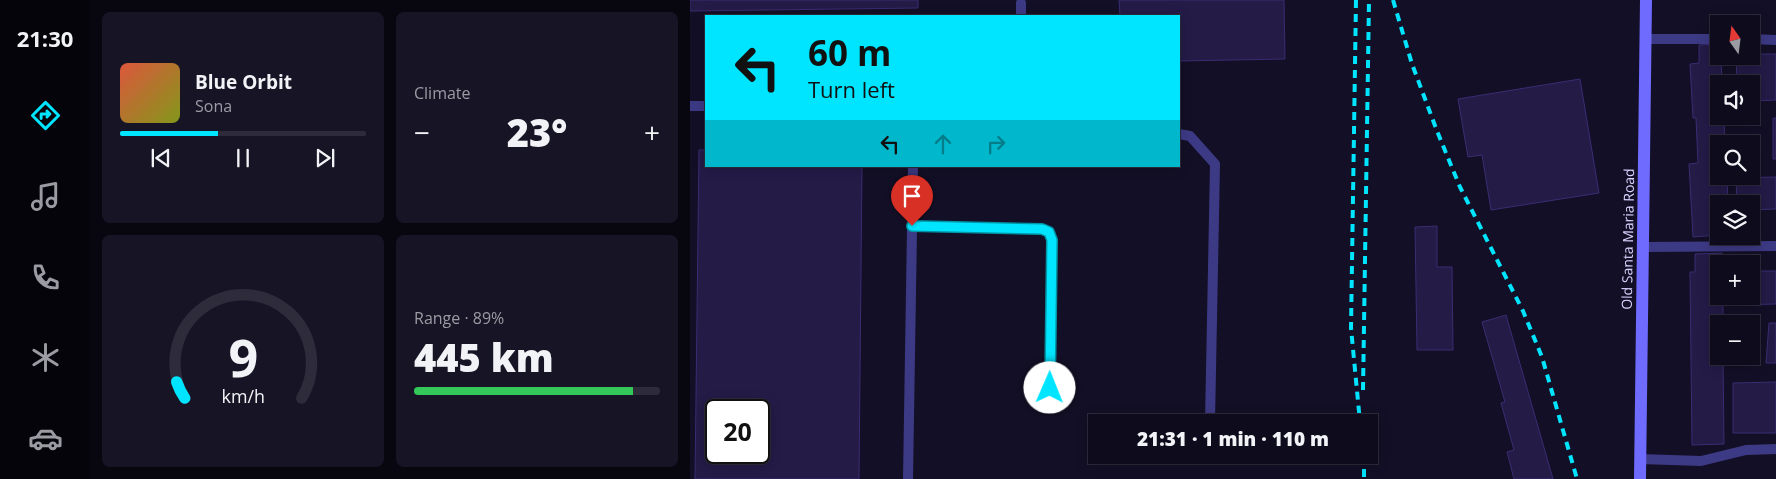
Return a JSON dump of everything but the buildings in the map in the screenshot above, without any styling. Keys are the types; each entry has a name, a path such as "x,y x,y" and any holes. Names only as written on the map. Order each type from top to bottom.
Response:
{"main road":[{"name":"Old Santa Maria Road","path":"1640,479 1646,0"}],"lane":[{"path":"1021,3 1021,15"},
{"path":"1645,39 1710,39"},
{"path":"1760,40 1776,40"},
{"path":"690,106 705,106"},
{"path":"1180,134 1190,136 1215,164 1210,414"},
{"path":"908,479 913,167"},
{"path":"912,226 1042,229 1049,232 1052,240 1050,407"},
{"path":"1643,247 1776,246"},
{"path":"1640,459 1701,461 1746,450 1776,449"}],"railway":[{"path":"1356,0 1351,328 1359,414"},
{"path":"1363,390 1369,0"},
{"path":"1393,0 1412,64 1460,187 1523,311 1542,357 1577,479"},
{"path":"1364,464 1364,479"}],"route":[{"path":"912,226 1042,229 1049,232 1052,240 1050,388"}]}
